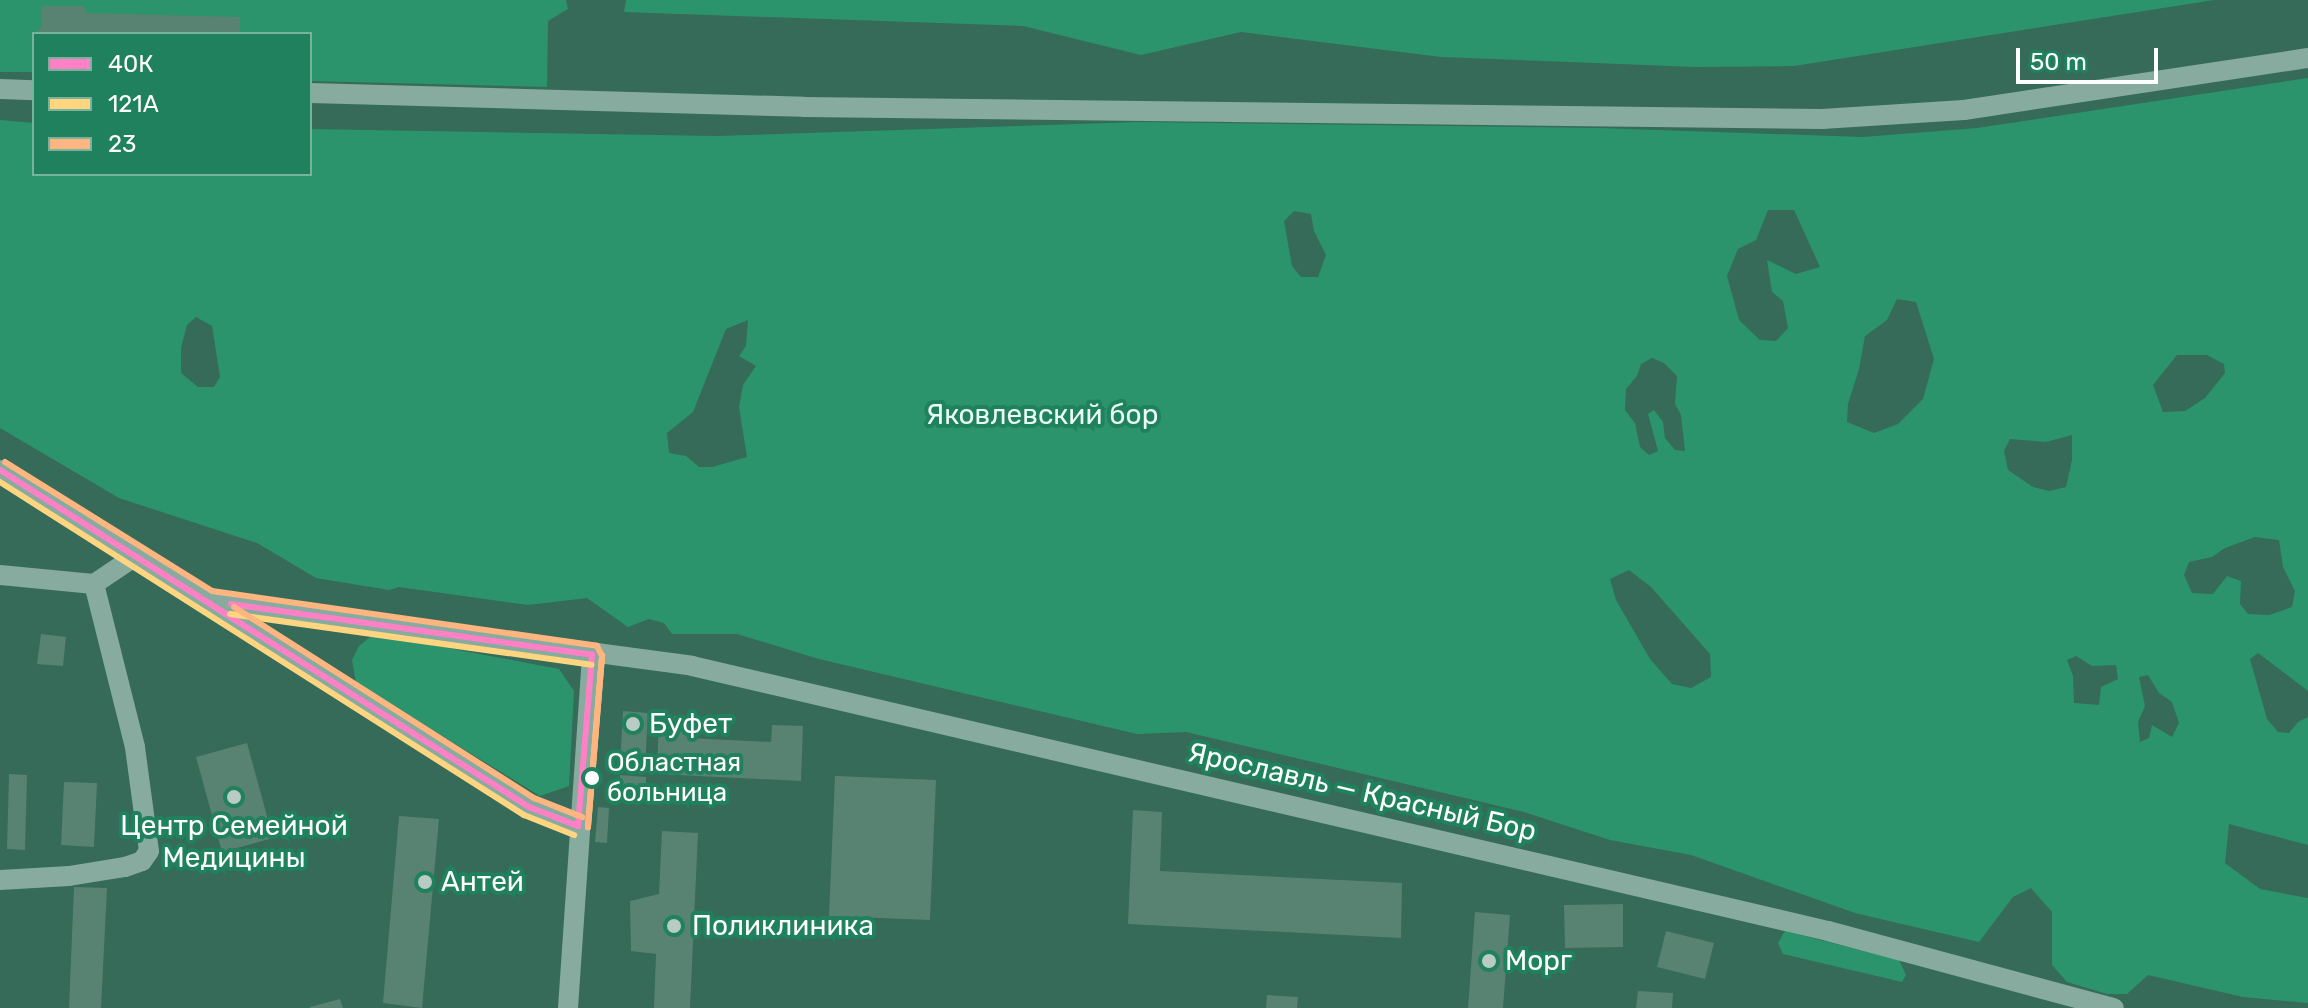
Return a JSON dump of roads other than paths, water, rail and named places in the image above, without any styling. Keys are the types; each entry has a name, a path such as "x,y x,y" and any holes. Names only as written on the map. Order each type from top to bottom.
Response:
{"street":[{"path":"312,93 836,107 1822,119 1964,110 2308,58"},
{"path":"0,89 32,90"},
{"path":"0,470 529,807 578,826"},
{"path":"0,575 94,584 137,555"},
{"path":"0,880 69,876 125,867 142,861 149,851 135,747 94,584"},
{"name":"Ярославль — Красный Бор","path":"208,601 592,655 692,666 1828,931 2114,1008"},
{"path":"568,1008 592,655"}],"place":[{"name":"Буфет","path":"633,724"},
{"name":"Областная больница","path":"592,778"},
{"name":"Центр Семейной Медицины","path":"234,797"},
{"name":"Антей","path":"425,882"},
{"name":"Поликлиника","path":"674,926"},
{"name":"Морг","path":"1489,961"}],"park label":[{"name":"Яковлевский бор","path":"1042,415"}]}
